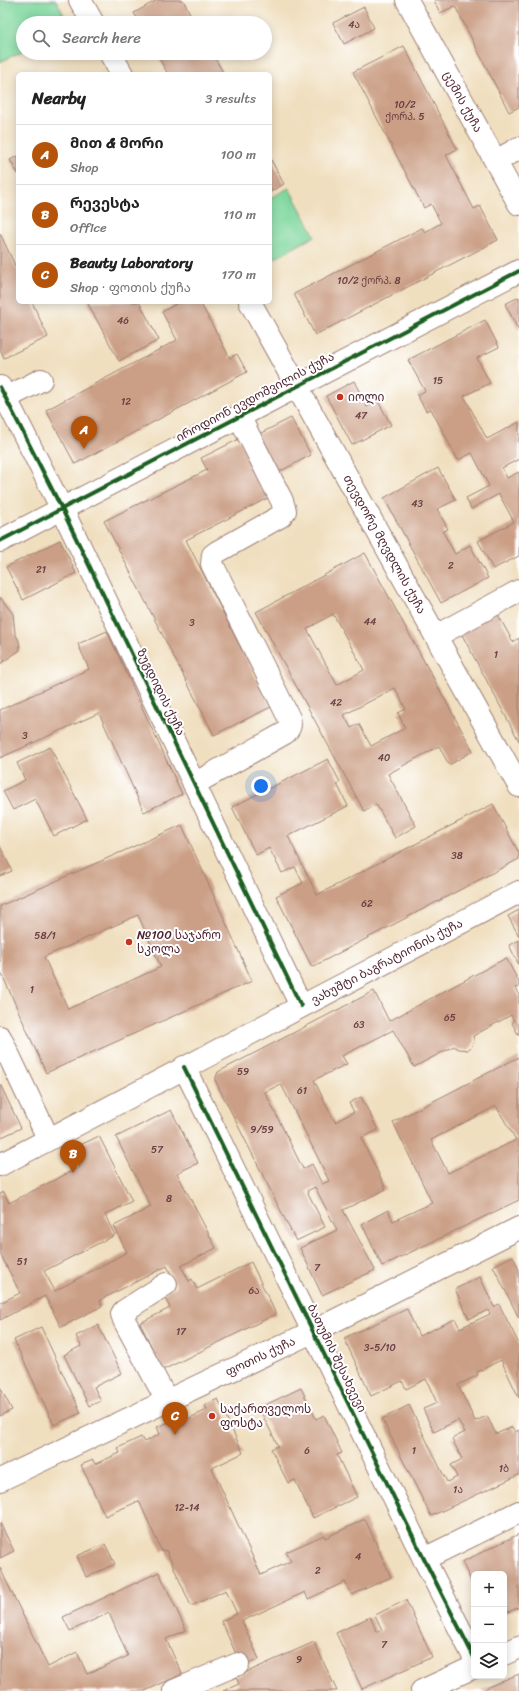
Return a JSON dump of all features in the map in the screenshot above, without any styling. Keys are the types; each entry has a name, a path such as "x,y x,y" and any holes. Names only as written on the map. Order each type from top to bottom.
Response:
{"street":[{"path":"80,0 89,16"},
{"name":"ცემის ქუჩა","path":"407,0 519,204"},
{"path":"114,60 121,72"},
{"path":"496,161 519,148"},
{"name":"იროდიონ ევდოშვილის ქუჩა","path":"0,541 519,271"},
{"name":"თევდორე მღვდლის ქუჩა","path":"251,304 519,786"},
{"path":"3,393 41,380"},
{"name":"ზუგდიდის ქუჩა","path":"3,393 62,509 301,1006"},
{"path":"194,784 285,733 290,724 289,718 212,564 213,555 217,552 282,516 285,510 282,501 239,416"},
{"path":"436,636 519,591"},
{"name":"ვახუშტი ბაგრატიონის ქუჩა","path":"0,1164 519,892"},
{"path":"0,1038 48,1138"},
{"name":"ბათუმის შესახვევი","path":"184,1067 424,1560 471,1651"},
{"name":"ფოთის ქუჩა","path":"0,1480 312,1332 519,1228"},
{"path":"166,1284 124,1311 122,1314 168,1401"},
{"path":"424,1560 519,1512"},
{"path":"507,1653 519,1647"},
{"path":"174,1691 238,1664"},
{"path":"422,1691 471,1668"}],"green space":[{"path":"0,0 56,0 64,16 16,16 16,54 0,62"},
{"path":"289,188 315,236 272,260 272,197"}],"building":[{"path":"157,0 183,0 191,16 136,16 134,13"},
{"path":"434,0 519,0 519,107 509,112 455,6 440,13"},
{"path":"364,7 374,28 344,44 333,23"},
{"path":"404,46 457,149 446,155 474,209 480,206 498,240 315,335 294,294 422,228 425,232 441,223 431,204 424,208 353,72"},
{"path":"160,60 216,60 223,72 167,72"},
{"path":"16,157 16,170 10,160"},
{"path":"272,162 284,184 272,191"},
{"path":"0,233 16,268 16,304 33,304 48,337 4,358 0,349"},
{"path":"519,297 519,331 505,304"},
{"path":"88,304 140,304 159,340 119,361"},
{"path":"176,304 201,304 230,358 237,354 247,372 75,464 46,410 177,340 162,312"},
{"path":"485,320 499,347 477,358 490,383 464,396 487,439 519,422 519,459 502,468 507,478 519,472 519,556 493,569 478,541 514,522 499,494 471,509 466,498 489,486 472,453 458,460 431,409 426,411 417,395 425,391 408,360"},
{"path":"354,381 367,407 378,401 391,425 352,445 326,396"},
{"path":"291,418 311,455 275,474 255,436"},
{"path":"239,439 270,497 186,540 271,707 214,735 104,521 207,470 201,458"},
{"path":"438,468 456,500 437,509 448,529 443,532 455,554 470,545 488,578 441,603 384,498"},
{"path":"60,540 76,573 23,600 6,567"},
{"path":"365,553 473,751 449,765 439,746 388,774 416,826 395,838 376,804 364,811 256,612","holes":["333,614 364,670 337,685 307,629","395,688 406,709 398,713 405,728 371,746 359,724 351,728 344,715"]},
{"path":"0,597 13,614 15,633 19,641 20,650 0,664"},
{"path":"496,611 513,642 519,638 519,741 460,631"},
{"path":"107,631 182,794 144,812 99,713 0,758 0,710 89,669 78,644"},
{"path":"50,747 87,819 54,836 35,799 13,810 3,791 25,780 17,763"},
{"path":"328,759 340,782 337,784 348,806 288,836 317,895 493,804 519,853 519,859 312,967 276,896 303,883 295,867 282,873 269,848 256,855 232,807"},
{"name":"№100 საჯარო სკოლა","path":"182,825 252,981 46,1073 0,970 0,906","holes":["138,915 161,967 68,1009 44,957"]},
{"path":"0,846 12,871 0,876"},
{"path":"519,910 519,936 508,916"},
{"path":"519,940 519,965 509,945"},
{"path":"506,958 519,982 519,987 515,988 519,995 519,1036 512,1023 514,1021 511,1015 473,1036 474,1041 468,1050 458,1049 454,1046 414,1067 393,1030 342,1056 347,1064 314,1080 335,1122 354,1112 349,1103 361,1097 378,1130 361,1138 386,1189 343,1210 375,1270 322,1295 300,1248 337,1230 315,1187 307,1191 325,1227 296,1241 215,1080 218,1072 374,991 389,1021","holes":["281,1084 329,1181 322,1184 312,1164 303,1169 265,1092"]},
{"path":"519,1057 519,1200 382,1266 362,1224 388,1210 393,1221 432,1203 393,1122","holes":["496,1106 516,1140 448,1173 431,1140"]},
{"path":"0,1084 21,1128 0,1138"},
{"path":"171,1110 198,1163 177,1173 216,1248 181,1266 189,1281 192,1279 197,1289 251,1262 276,1314 163,1370 140,1323 170,1308 163,1294 177,1286 167,1266 100,1300 102,1306 61,1327 45,1296 0,1320 0,1303 20,1293 0,1253 0,1194 4,1192 9,1203 80,1167 72,1149 99,1136 132,1201 105,1215 115,1235 44,1271 55,1291 127,1252 114,1226 151,1207 116,1137"},
{"path":"513,1256 519,1270 519,1318 493,1266"},
{"path":"480,1277 494,1307 499,1304 519,1344 519,1398 501,1360 477,1372 478,1375 458,1385 475,1421 487,1416 496,1434 512,1427 515,1432 519,1430 519,1475 431,1516 382,1419 409,1405 447,1482 457,1477 451,1465 462,1459 452,1439 465,1432 458,1420 434,1432 423,1409 437,1403 426,1379 406,1389 402,1381 371,1396 344,1338 407,1309 419,1336 455,1319 460,1328 490,1314 488,1310 469,1319 455,1289"},
{"path":"98,1325 122,1373 94,1387 101,1401 89,1406 64,1355 81,1346 76,1336"},
{"path":"41,1327 81,1413 54,1425 14,1340"},
{"path":"0,1387 12,1410 0,1416"},
{"path":"301,1388 316,1419 324,1415 342,1453 337,1455 357,1497 313,1518 295,1480 288,1483 271,1449 278,1446 259,1408"},
{"path":"218,1399 243,1453 212,1468 261,1575 291,1561 286,1552 324,1535 325,1538 365,1519 391,1577 352,1595 345,1582 308,1599 305,1592 242,1621 259,1659 242,1667 221,1621 237,1614 226,1590 191,1606 166,1550 162,1552 139,1501 105,1516 81,1465 93,1460 95,1464 120,1453 118,1448 141,1437 144,1442 160,1434 157,1427 183,1416 185,1420 207,1410 205,1405"},
{"path":"0,1523 14,1551 0,1558"},
{"path":"519,1534 519,1607 507,1613 507,1571 471,1571 471,1581 462,1562"},
{"path":"105,1544 115,1564 86,1577 77,1556"},
{"path":"0,1568 48,1667 77,1652 87,1674 128,1656 109,1613 70,1631 63,1617 159,1572 186,1630 166,1639 182,1674 145,1691 0,1691"},
{"path":"406,1600 432,1657 362,1689 336,1633 370,1617 377,1632 382,1630 375,1615"},
{"path":"314,1642 337,1691 223,1691 239,1684 236,1677"},
{"path":"519,1674 519,1691 480,1691 507,1679"}],"cycle path":[{"path":"0,541 519,271"},
{"path":"0,387 62,509 301,1006"},
{"path":"184,1067 424,1559 471,1651"}],"place":[{"name":"იოლი","path":"340,397"},
{"name":"მით & მორი","path":"84,449"},
{"name":"№100 საჯარო სკოლა","path":"129,942"},
{"name":"რევესტა","path":"73,1173"},
{"name":"საქართველოს ფოსტა","path":"212,1416"},
{"name":"Beauty Laboratory","path":"175,1435"}]}
